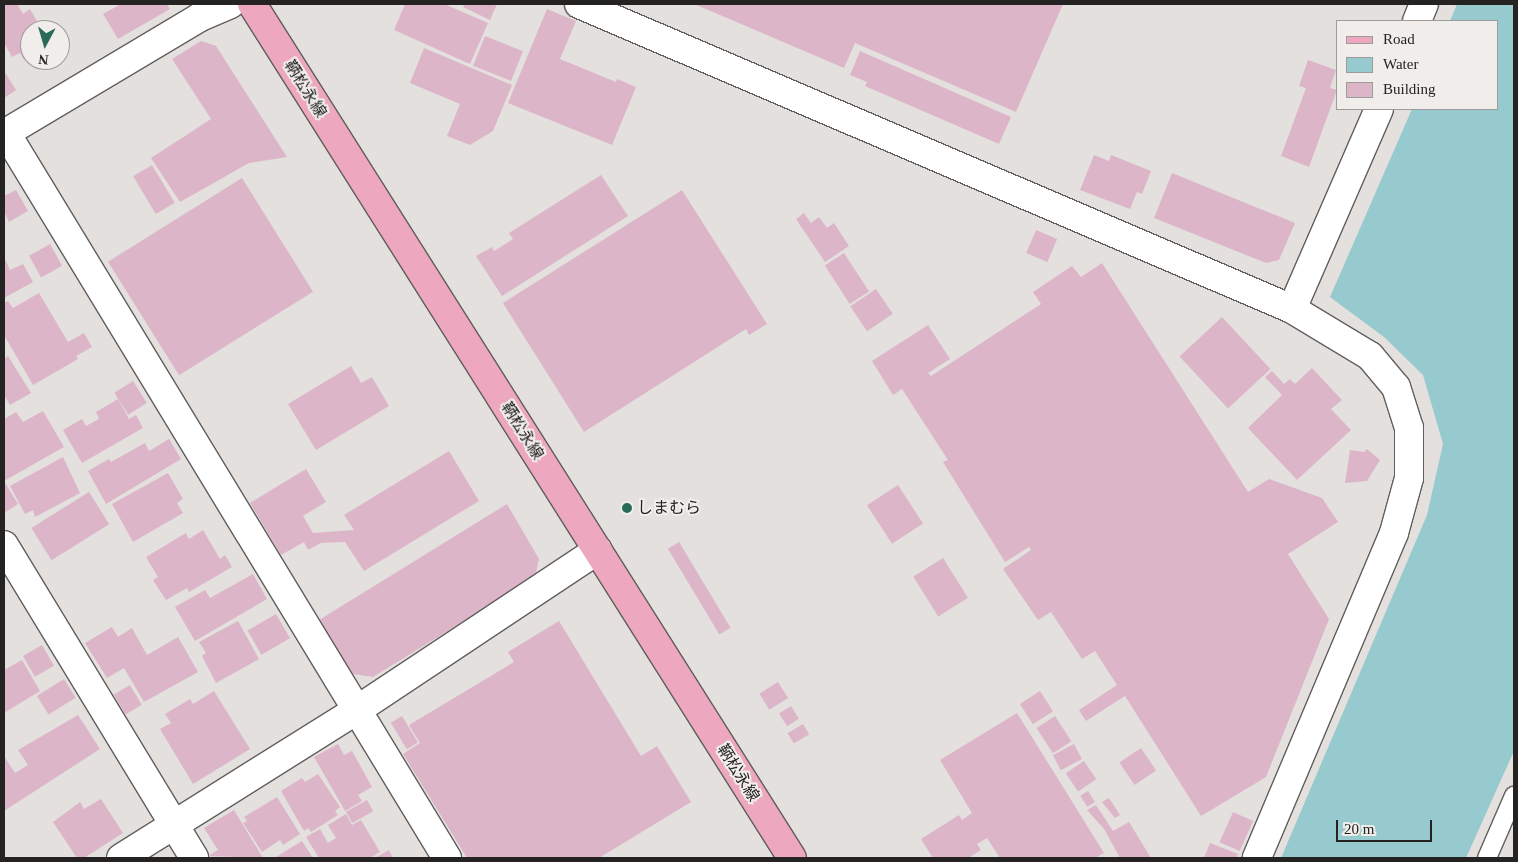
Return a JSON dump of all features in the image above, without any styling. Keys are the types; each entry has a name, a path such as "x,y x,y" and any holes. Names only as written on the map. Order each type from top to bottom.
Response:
{"main road":[{"name":"鞆松永線","path":"252,4 792,858"}],"street":[{"path":"230,4 200,17 5,133 447,858"},
{"path":"579,4 1292,309 1370,356 1396,386 1409,428 1409,478 1394,533 1257,858"},
{"path":"1417,20 1424,4"},
{"path":"1292,309 1379,110"},
{"path":"4,545 194,858"},
{"path":"121,858 357,710 598,550"}],"lane":[{"path":"1487,858 1514,796"}],"water":[{"path":"1457,4 1514,4 1514,751 1466,858 1281,858 1427,515 1443,444 1423,375 1384,337 1330,297 1412,110 1498,110 1498,20 1450,20"}],"building":[{"path":"4,4 17,4 23,14 30,9 36,20 20,20 20,53 12,57 4,43"},
{"path":"121,4 167,4 170,9 118,39 103,14"},
{"path":"405,4 444,4 488,23 470,64 394,30"},
{"path":"465,4 497,4 490,20 463,7"},
{"path":"694,4 1063,4 1016,112 855,43 844,68"},
{"path":"547,9 576,21 560,59 616,82 617,79 636,87 612,145 508,103"},
{"path":"485,36 523,51 511,81 473,66"},
{"path":"201,41 216,46 287,157 249,163 180,202 151,158 211,119 172,59"},
{"path":"424,48 512,85 493,131 470,145 447,136 460,104 410,83"},
{"path":"860,51 1011,117 999,144 865,86 867,82 850,75"},
{"path":"1308,60 1336,70 1330,88 1336,90 1336,93 1309,167 1281,156 1306,88 1299,86"},
{"path":"4,71 16,90 4,98"},
{"path":"1094,155 1109,161 1111,155 1151,171 1142,194 1137,192 1130,209 1080,190"},
{"path":"152,165 175,203 156,214 133,176"},
{"path":"1172,173 1295,223 1279,260 1266,263 1154,218"},
{"path":"601,175 628,216 502,296 476,256 492,247 494,251 513,239 509,233"},
{"path":"242,178 313,292 179,375 108,262"},
{"path":"16,190 28,211 9,222 4,211 4,196"},
{"path":"682,190 767,324 749,335 746,329 584,432 503,303"},
{"path":"804,213 811,223 819,217 827,228 834,223 849,246 825,262 796,219"},
{"path":"1036,230 1057,239 1047,262 1026,253"},
{"path":"50,244 62,266 41,278 29,256"},
{"path":"844,253 869,292 850,304 825,266"},
{"path":"4,257 10,270 23,264 33,282 4,298"},
{"path":"1102,263 1248,492 1269,479 1322,498 1338,522 1288,554 1329,619 1266,777 1201,816 1125,696 1086,721 1079,710 1117,685 1095,651 1082,659 1051,612 1038,620 1003,569 1031,550 1029,547 1005,562 943,462 948,460 902,389 893,395 872,361 928,325 950,359 928,373 931,376 1041,304 1033,292 1072,266 1081,277"},
{"path":"876,289 893,314 867,331 850,306"},
{"path":"39,293 68,342 84,333 92,347 76,356 78,359 33,385 4,335 4,303 8,301 13,308"},
{"path":"1222,317 1270,369 1228,408 1180,357"},
{"path":"8,356 31,393 10,405 4,395 4,359"},
{"path":"351,366 361,383 372,377 389,406 316,450 288,404"},
{"path":"1312,368 1342,400 1331,409 1351,430 1297,480 1248,428 1282,395 1265,377 1272,371 1284,384 1290,379 1295,384"},
{"path":"133,381 147,403 128,415 114,393"},
{"path":"118,399 129,419 136,415 143,428 82,463 63,430 82,419 86,426 99,419 96,412"},
{"path":"43,411 64,447 4,481 4,419 16,412 23,422"},
{"path":"169,439 181,459 106,504 88,471 109,459 111,462 145,443 149,451"},
{"path":"1367,449 1380,460 1367,481 1345,483 1350,450 1364,452"},
{"path":"449,451 479,501 364,571 345,542 321,543 308,550 304,542 281,555 250,503 306,469 326,502 303,516 313,533 354,530 344,515"},
{"path":"63,457 80,493 35,517 33,510 25,514 10,486"},
{"path":"168,473 183,499 177,503 183,513 133,542 112,504"},
{"path":"4,484 18,504 4,513"},
{"path":"898,485 923,524 892,544 867,505"},
{"path":"89,492 109,524 51,560 31,528"},
{"path":"507,504 539,559 535,577 373,677 353,674 319,620"},
{"path":"203,530 220,559 225,555 232,567 189,592 187,588 166,600 153,580 158,577 146,557 186,533 189,539"},
{"path":"679,542 731,628 719,634 668,549"},
{"path":"943,558 968,598 938,616 913,577"},
{"path":"253,574 267,599 195,641 175,607 205,590 210,598"},
{"path":"276,614 290,638 261,655 247,630"},
{"path":"238,621 259,659 216,683 202,656 206,653 199,642"},
{"path":"559,621 641,756 657,746 691,802 599,858 467,858 403,754 420,743 409,725 514,662 508,652"},
{"path":"112,627 118,637 132,628 147,655 178,637 198,672 144,702 124,668 107,678 85,643"},
{"path":"42,645 54,666 35,677 23,656"},
{"path":"22,660 40,691 4,713 4,670"},
{"path":"64,679 76,698 49,715 37,696"},
{"path":"778,682 788,698 769,710 759,694"},
{"path":"130,685 142,705 126,715 114,695"},
{"path":"214,691 250,749 193,784 160,729 171,723 165,714 190,699 193,704"},
{"path":"1040,691 1053,711 1033,724 1020,704"},
{"path":"791,706 799,719 787,726 779,713"},
{"path":"1017,713 1104,853 1095,858 1000,858 987,838 977,844 981,850 968,858 933,858 921,839 959,815 962,820 972,813 940,760"},
{"path":"78,715 100,749 4,811 4,756 15,773 28,765 18,750"},
{"path":"402,716 418,743 407,749 391,723"},
{"path":"1055,716 1071,741 1053,753 1037,728"},
{"path":"803,724 809,734 794,744 788,733"},
{"path":"338,744 344,755 352,751 372,787 358,795 362,801 345,811 314,757"},
{"path":"1074,744 1082,759 1061,770 1053,755"},
{"path":"1141,748 1156,770 1135,785 1119,763"},
{"path":"1084,761 1096,779 1078,792 1066,773"},
{"path":"318,774 340,807 335,811 338,815 311,832 308,828 304,831 281,791 302,778 305,782"},
{"path":"1088,791 1095,802 1087,807 1080,796"},
{"path":"277,797 300,834 283,845 280,840 262,852 243,823 247,821 244,817"},
{"path":"1109,798 1120,815 1115,818 1102,802"},
{"path":"101,799 123,833 84,858 77,858 53,822 80,802 84,809"},
{"path":"367,800 373,811 352,823 346,812"},
{"path":"1096,805 1113,831 1129,822 1151,858 1120,858 1104,829 1087,810"},
{"path":"234,810 263,858 208,856 218,850 204,828"},
{"path":"1233,812 1253,821 1240,851 1220,842"},
{"path":"346,814 352,825 361,820 380,852 370,858 319,858 306,837 320,829 328,843 336,838 328,825"},
{"path":"302,841 313,858 276,857"},
{"path":"1210,843 1238,854 1236,858 1204,858"},
{"path":"389,850 393,858 375,858"}],"place":[{"name":"しまむら","path":"627,508"}]}
